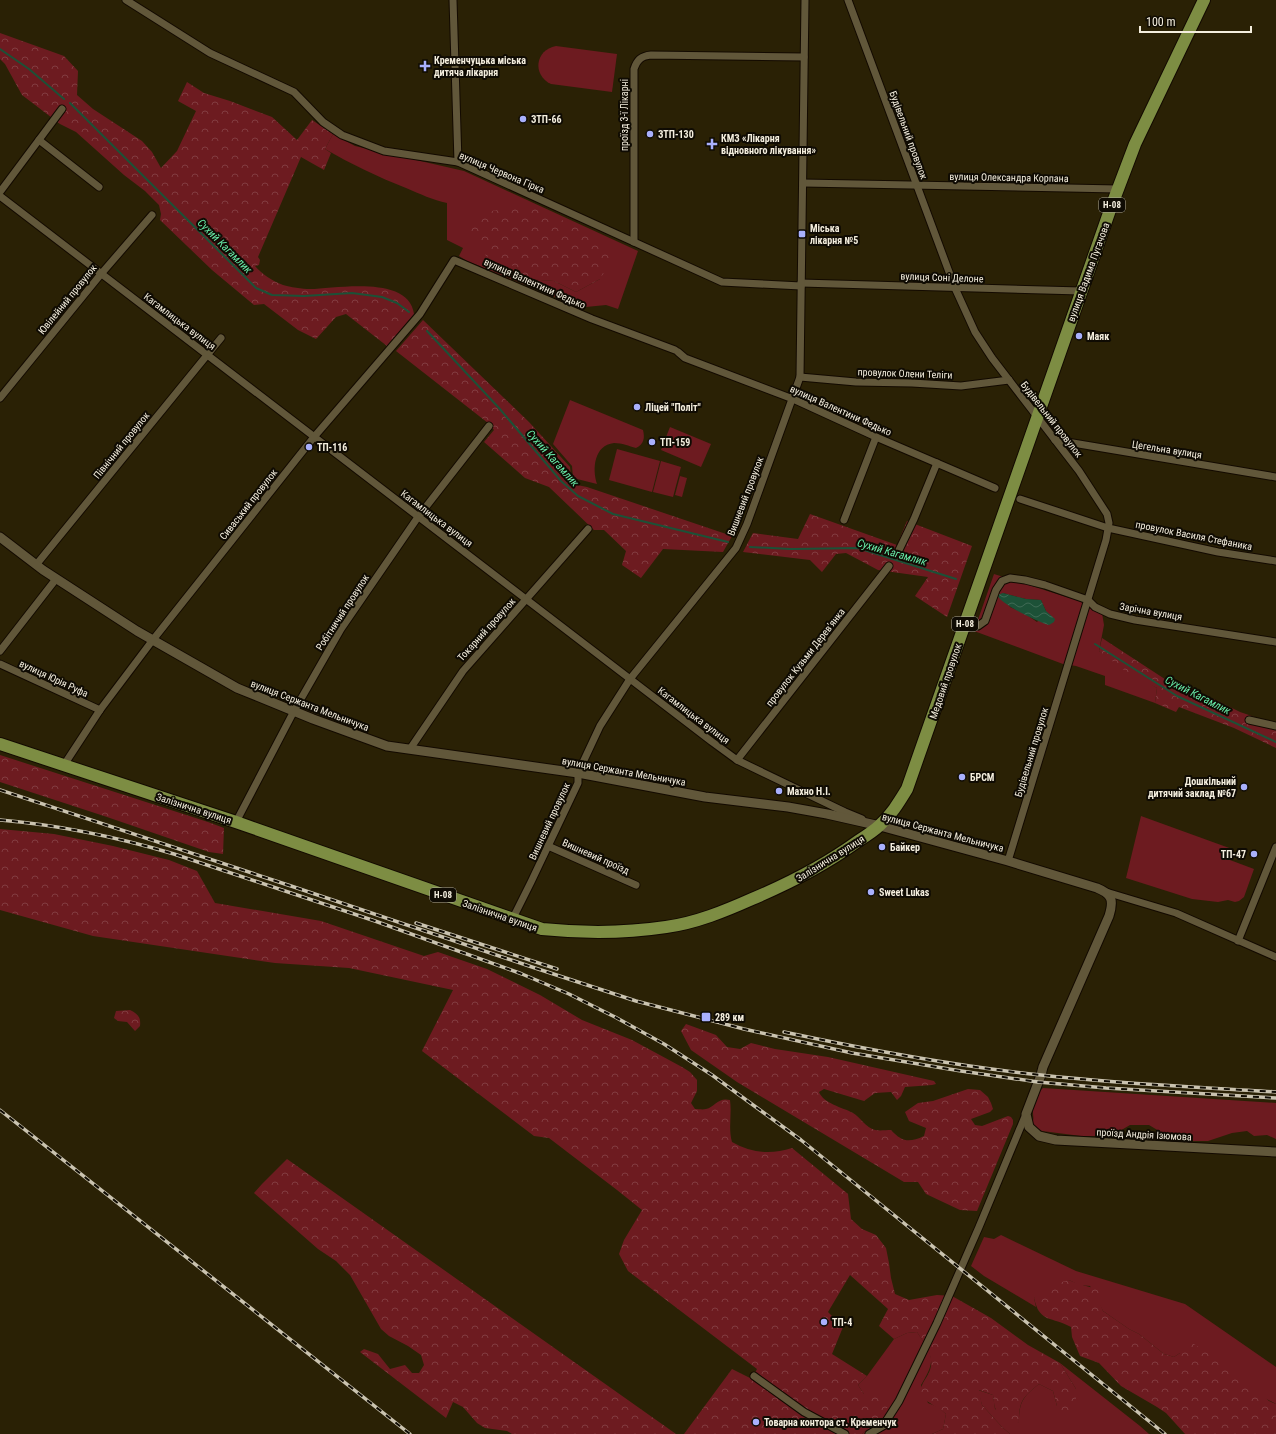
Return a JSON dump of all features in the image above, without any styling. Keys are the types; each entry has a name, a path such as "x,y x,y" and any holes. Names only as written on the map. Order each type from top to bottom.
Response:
{"main road":[{"name":"вулиця Вадима Пугачова","path":"1037,416 1135,144 1204,0"},
{"name":"Медовий провулок","path":"880,826 896,808 907,789 1037,416"},
{"name":"Залізнична вулиця","path":"0,744 236,822 512,920 542,929 569,932 618,931 666,927 700,920 792,882 821,866 880,826"}],"street":[{"name":"вулиця Червона Гірка","path":"126,0 210,53 294,92 323,122 342,135 384,151 458,162 722,282 801,284"},
{"path":"452,0 458,162"},
{"name":"Вишневий провулок","path":"512,920 578,783 578,773 600,726 630,679 736,548 747,524 793,399 800,377 805,0"},
{"name":"Будівельний провулок","path":"848,0 955,288 975,332 992,358 1079,471 1107,514 1109,523 1106,540 1008,861"},
{"name":"проїзд 3-ї Лікарні","path":"634,242 634,69 640,58 650,54 804,57"},
{"path":"0,192 62,109"},
{"path":"39,140 99,187"},
{"name":"вулиця Олександра Корпана","path":"803,183 1118,189"},
{"name":"Кагамлицька вулиця","path":"0,196 737,760 845,812 880,826"},
{"name":"Ювілейний провулок","path":"0,398 101,274 152,215"},
{"name":"вулиця Валентини Федько","path":"454,260 592,319 676,351 685,358 699,364 793,399 876,437 995,488"},
{"name":"Сиваський провулок","path":"64,765 100,710 152,641 314,437 420,314 454,260"},
{"name":"вулиця Соні Делоне","path":"801,284 1082,291"},
{"name":"Північний провулок","path":"36,565 221,338"},
{"name":"провулок Олени Теліги","path":"800,377 856,382 912,382 961,386 1009,380"},
{"name":"Робітничий провулок","path":"236,822 294,712 341,629 418,517 489,426"},
{"path":"844,520 876,437"},
{"name":"Цегельна вулиця","path":"1055,440 1276,477"},
{"path":"898,550 914,519 937,463"},
{"path":"1020,499 1108,528"},
{"name":"провулок Василя Стефаника","path":"1108,528 1218,552 1276,561"},
{"name":"Токарний провулок","path":"410,749 462,671 588,529"},
{"name":"вулиця Сержанта Мельничука","path":"0,537 56,579 152,641 237,688 294,712 387,746 578,773 705,796 788,807 880,826 1008,861 1176,912 1276,957"},
{"name":"провулок Кузьми Деревʼянка","path":"737,760 889,566"},
{"name":"Зарічна вулиця","path":"963,629 978,626 984,621 996,590 1002,581 1010,578 1032,581 1088,600 1095,607 1110,614 1135,620 1276,642"},
{"path":"0,651 56,579"},
{"name":"вулиця Юрія Руфа","path":"0,664 100,710"},
{"path":"1249,720 1276,726"},
{"name":"Вишневий проїзд","path":"548,846 636,884"},
{"path":"1238,941 1275,851"},
{"path":"869,1434 883,1426 899,1401 937,1323 979,1227 1026,1114 1043,1067 1109,916 1112,907 1111,899 1106,892"},
{"name":"проїзд Андрія Ізюмова","path":"1026,1114 1029,1127 1039,1136 1056,1140 1276,1152"},
{"path":"754,1376 804,1412 844,1434"}],"green space":[{"path":"0,33 64,56 78,71 77,95 93,109 142,141 152,152 161,168 177,151 196,111 178,101 187,82 204,93 272,117 297,140 312,120 333,134 325,149 331,153 324,170 301,157 258,257 260,260 259,265 255,266 271,279 283,285 303,289 371,286 386,289 400,294 409,302 414,314 387,346 346,314 336,317 316,339 298,330 264,304 254,305 212,270 160,220 161,214 159,205 145,191 124,175 76,132 60,124 22,95 5,64 0,59"},
{"path":"556,46 617,54 612,92 551,84 545,80 541,75 538,63 544,52 549,48"},
{"path":"333,134 355,146 464,171 638,251 618,309 606,305 580,307 467,261 459,256 463,248 447,240 447,203 426,197 385,179 325,149","holes":["516,267 600,279 576,292 554,281 526,279"]},
{"path":"533,205 602,241 613,258 600,279 576,292 554,281 526,279 516,267 486,256 466,225 484,212"},
{"path":"423,320 529,422 570,467 572,484 587,487 732,536 723,552 663,549 641,578 622,565 626,551 604,530 594,530 549,487 525,478 484,442 494,430 488,423 396,351"},
{"path":"570,400 643,430 643,440 641,445 636,448 614,443 602,448 596,459 595,465 595,478 597,484 573,478 572,466 553,444"},
{"path":"670,427 711,444 701,467 661,450"},
{"path":"617,449 660,461 652,492 609,480"},
{"path":"661,461 681,467 673,497 653,492"},
{"path":"680,476 687,478 682,497 675,495"},
{"path":"810,514 897,545 907,521 972,546 947,617 915,596 928,577 878,570 846,553 836,554 822,572 810,560 743,552 753,533 798,539"},
{"path":"994,574 1079,601 1102,613 1104,625 1099,651 1157,688 1155,703 1105,685 1105,676 1076,666 1063,664 974,631","holes":["1003,593 1026,599 1041,600 1046,611 1037,622 1027,615 1010,607"]},
{"path":"1102,638 1177,687 1216,700 1240,712 1276,724 1276,748 1234,728 1179,707 1176,712 1155,703 1157,688 1128,673 1099,651"},
{"path":"0,755 224,828 223,854 209,852 0,782"},
{"path":"1141,816 1232,849 1230,860 1254,869 1244,897 1235,902 1228,900 1218,902 1192,899 1126,878"},
{"path":"0,829 54,834 113,846 169,860 197,871 215,903 321,921 424,956 438,952 487,969 540,995 582,1020 632,1040 690,1072 697,1080 697,1091 691,1103 695,1109 706,1109 722,1100 730,1100 730,1132 732,1142 746,1149 761,1152 776,1152 792,1148 848,1194 851,1219 862,1229 876,1235 886,1248 895,1294 909,1300 937,1295 952,1296 991,1318 1028,1345 1060,1363 1076,1389 1076,1405 1066,1417 1057,1406 1053,1391 1039,1384 1023,1400 1020,1410 1019,1423 1007,1420 999,1415 995,1408 993,1395 979,1390 982,1405 1010,1434 932,1434 943,1429 946,1414 921,1396 923,1384 931,1365 930,1355 926,1345 917,1332 907,1333 894,1339 879,1326 888,1309 850,1275 828,1312 843,1327 832,1354 867,1376 858,1385 864,1394 879,1394 891,1404 862,1434 684,1434 732,1369 752,1379 757,1369 628,1271 619,1254 624,1240 642,1210 549,1138 534,1136 422,1051 453,990 349,968 275,963 93,936 0,910"},
{"path":"130,1010 137,1014 140,1020 140,1026 135,1031 127,1022 118,1021 114,1018 116,1011"},
{"path":"686,1024 716,1035 727,1047 740,1049 751,1043 775,1049 828,1057 934,1081 936,1084 905,1087 901,1096 897,1100 891,1092 875,1093 864,1101 824,1089 819,1092 825,1100 853,1113 872,1129 891,1130 902,1139 906,1140 914,1140 924,1136 926,1128 909,1121 905,1112 918,1103 933,1101 968,1089 980,1090 988,1097 993,1109 990,1112 971,1119 975,1125 982,1126 1008,1116 1013,1120 1013,1124 977,1211 960,1210 926,1194 918,1182 904,1182 737,1082 691,1050 681,1031"},
{"path":"1043,1088 1276,1103 1276,1139 1267,1135 1254,1136 1247,1131 1232,1133 1208,1141 1186,1141 1169,1137 1149,1125 1130,1125 1113,1135 1103,1136 1081,1136 1042,1131 1035,1127 1032,1123 1034,1104"},
{"path":"287,1159 676,1434 512,1434 507,1431 485,1428 477,1423 463,1407 453,1402 446,1418 360,1352 364,1349 378,1354 390,1369 405,1365 412,1373 419,1373 424,1365 421,1355 389,1336 381,1329 350,1275 336,1261 318,1249 254,1193"},
{"path":"1001,1235 1076,1271 1185,1304 1276,1367 1276,1404 1180,1353 1174,1357 1164,1354 1139,1334 1103,1311 1090,1286 1079,1285 1069,1280 1034,1298 1036,1307 984,1276 971,1266 984,1237 994,1239"},
{"path":"1069,1280 1100,1290 1099,1301 1103,1311 1139,1334 1164,1354 1174,1357 1180,1353 1181,1343 1191,1342 1237,1372 1269,1401 1276,1404 1276,1434 1185,1434 1166,1413 1121,1386 1099,1363 1080,1356 1072,1337 1071,1327 1043,1316 1034,1298 1046,1288"},
{"path":"917,1332 930,1352 931,1358 929,1369 921,1385 928,1403 938,1407 946,1414 943,1429 932,1434 862,1434 890,1404 864,1394 858,1385 867,1376 894,1339 907,1333"},
{"path":"1060,1363 1149,1434 1010,1434 982,1405 978,1390 993,1395 995,1409 1019,1423 1020,1409 1023,1400 1029,1392 1039,1384 1053,1391 1057,1406 1076,1389"}],"water":[{"path":"1003,593 1026,599 1041,600 1046,611 1055,619 1054,622 1049,625 1029,617 1013,608 1000,599 997,595"}],"waterway":[{"name":"Сухий Кагамлик","path":"0,49 29,69 64,99"},
{"name":"Сухий Кагамлик","path":"70,103 256,288 272,295 304,296 352,293 382,297 397,303 409,312"},
{"name":"Сухий Кагамлик","path":"427,331 499,408 561,481 578,496 613,514 728,542"},
{"name":"Сухий Кагамлик","path":"750,547 791,549 858,548 956,579"},
{"name":"Сухий Кагамлик","path":"1095,644 1177,696 1276,742"}],"railway":[{"path":"0,790 636,1001 744,1029 852,1053 1038,1082 1106,1088 1276,1098"},
{"path":"0,820 88,832 174,854 375,921 522,974 569,994 615,1017 664,1044 712,1075 801,1140 1165,1434"},
{"path":"416,923 557,969"},
{"path":"784,1032 912,1057 1008,1071 1100,1081 1276,1092"},
{"path":"0,1110 410,1434"}],"place":[{"name":"Кременчуцька міська дитяча лікарня","path":"425,66"},
{"name":"ЗТП-66","path":"523,119"},
{"name":"ЗТП-130","path":"650,134"},
{"name":"КМЗ «Лікарня відновного лікування»","path":"712,144"},
{"name":"Міська лікарня №5","path":"802,234"},
{"name":"Маяк","path":"1079,336"},
{"name":"Ліцей \"Політ\"","path":"637,407"},
{"name":"ТП-159","path":"652,442"},
{"name":"ТП-116","path":"309,447"},
{"name":"БРСМ","path":"962,777"},
{"name":"Дошкільний дитячий заклад №67","path":"1244,787"},
{"name":"Махно Н.І.","path":"779,791"},
{"name":"Байкер","path":"882,847"},
{"name":"ТП-47","path":"1254,854"},
{"name":"Sweet Lukas","path":"871,892"},
{"name":"289 км","path":"706,1017"},
{"name":"ТП-4","path":"824,1322"},
{"name":"Товарна контора ст. Кременчук","path":"756,1422"}]}
